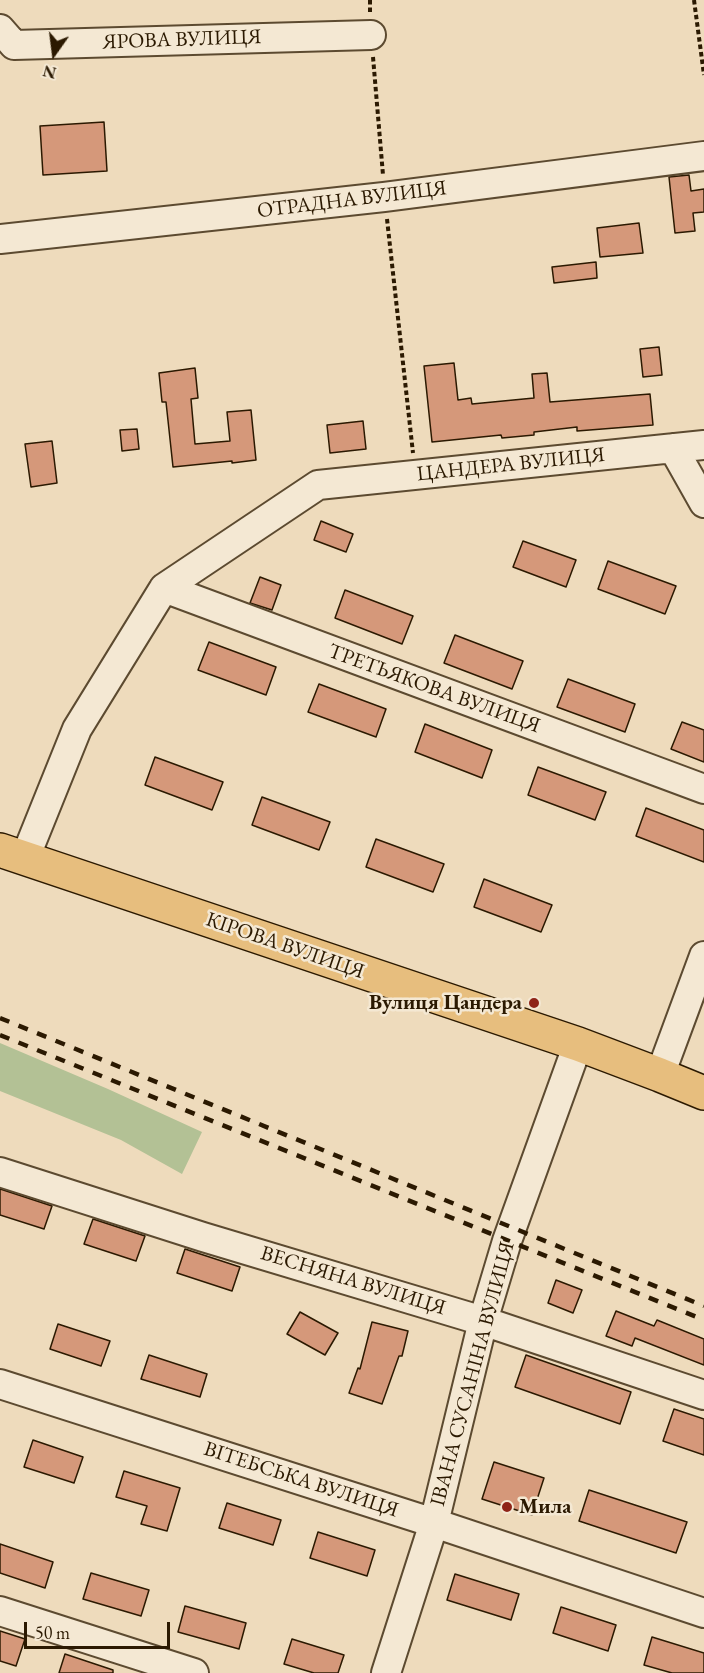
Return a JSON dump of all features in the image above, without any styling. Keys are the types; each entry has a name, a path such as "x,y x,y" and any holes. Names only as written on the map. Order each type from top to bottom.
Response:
{"main road":[{"name":"КІРОВА ВУЛИЦЯ","path":"12,854 578,1044 704,1094"}],"street":[{"name":"ЯРОВА ВУЛИЦЯ","path":"0,29 14,45 371,35"},
{"name":"ОТРАДНА ВУЛИЦЯ","path":"0,239 384,197 704,156"},
{"name":"ЦАНДЕРА ВУЛИЦЯ","path":"164,588 318,485 704,446"},
{"path":"673,448 704,503"},
{"path":"12,854 77,729 164,588"},
{"name":"ТРЕТЬЯКОВА ВУЛИЦЯ","path":"164,588 704,789"},
{"path":"660,1075 704,956"},
{"name":"ІВАНА СУСАНІНА ВУЛИЦЯ","path":"386,1673 434,1523 483,1321 512,1227 578,1044"},
{"name":"ВЕСНЯНА ВУЛИЦЯ","path":"0,1172 203,1237 483,1321 704,1395"},
{"name":"ВІТЕБСЬКА ВУЛИЦЯ","path":"0,1384 434,1523 704,1613"},
{"path":"0,1611 156,1667 194,1673"}],"path":[{"path":"370,0 384,197 415,474"},
{"path":"694,0 704,75"}],"green space":[{"path":"0,1043 202,1132 182,1174 121,1140 0,1091"}],"building":[{"path":"104,122 107,171 43,175 40,126"},
{"path":"689,175 691,191 704,189 704,212 693,213 695,231 675,233 669,177"},
{"path":"639,223 643,253 600,257 597,228"},
{"path":"596,262 597,278 554,283 552,267"},
{"path":"659,347 662,375 643,377 640,349"},
{"path":"454,363 458,400 471,398 472,404 534,398 532,374 547,373 550,402 650,394 653,425 577,431 577,427 534,432 534,435 502,438 501,435 432,442 424,366"},
{"path":"195,368 198,398 191,399 195,444 230,441 227,412 251,410 256,460 173,467 166,402 162,402 159,373"},
{"path":"363,421 366,449 330,453 327,425"},
{"path":"137,429 139,449 122,451 120,430"},
{"path":"52,441 57,483 31,487 25,444"},
{"path":"321,521 353,534 346,552 314,540"},
{"path":"523,541 576,560 566,587 513,567"},
{"path":"608,561 676,586 665,614 598,589"},
{"path":"260,577 281,585 272,610 250,603"},
{"path":"345,590 413,616 402,644 335,618"},
{"path":"455,635 523,661 512,689 444,663"},
{"path":"209,642 276,667 266,695 198,670"},
{"path":"568,679 635,704 625,732 557,707"},
{"path":"319,684 386,709 376,737 308,712"},
{"path":"682,722 704,730 704,762 671,749"},
{"path":"425,724 492,750 482,778 415,752"},
{"path":"155,757 223,782 212,810 145,785"},
{"path":"538,767 606,792 595,820 528,795"},
{"path":"262,797 330,822 319,850 252,825"},
{"path":"646,808 704,830 704,862 636,836"},
{"path":"376,839 444,864 433,892 366,867"},
{"path":"484,879 552,905 541,932 474,907"},
{"path":"0,1189 52,1206 44,1229 0,1215"},
{"path":"93,1219 145,1236 136,1261 84,1244"},
{"path":"185,1249 240,1267 232,1291 177,1273"},
{"path":"556,1280 582,1290 573,1313 548,1303"},
{"path":"616,1311 654,1326 657,1320 704,1339 704,1365 635,1338 632,1346 606,1336"},
{"path":"300,1312 338,1333 325,1355 287,1334"},
{"path":"372,1322 408,1331 402,1356 399,1356 382,1404 349,1393 358,1368 360,1369"},
{"path":"58,1324 110,1341 101,1366 50,1349"},
{"path":"149,1355 207,1374 200,1397 141,1379"},
{"path":"526,1355 631,1392 620,1424 515,1387"},
{"path":"674,1409 704,1419 704,1455 663,1441"},
{"path":"33,1440 83,1457 74,1483 24,1467"},
{"path":"494,1462 544,1478 532,1515 482,1499"},
{"path":"124,1471 180,1488 167,1531 141,1524 147,1506 116,1497"},
{"path":"589,1490 687,1522 676,1553 579,1521"},
{"path":"227,1503 281,1520 273,1545 219,1528"},
{"path":"318,1532 375,1550 367,1576 310,1558"},
{"path":"0,1544 53,1562 45,1588 0,1573"},
{"path":"91,1573 149,1590 141,1616 83,1599"},
{"path":"455,1574 519,1594 511,1620 447,1600"},
{"path":"185,1606 246,1623 239,1649 178,1632"},
{"path":"561,1607 616,1625 608,1651 553,1633"},
{"path":"0,1631 25,1639 16,1666 0,1661"},
{"path":"652,1637 704,1653 704,1673 672,1673 644,1665"},
{"path":"292,1639 344,1655 338,1673 314,1673 284,1664"},
{"path":"65,1654 113,1670 113,1673 59,1673"}],"railway":[{"path":"0,1018 704,1306"},
{"path":"0,1035 704,1320"}],"place":[{"name":"Вулиця Цандера","path":"534,1003"},
{"name":"Мила","path":"507,1507"}]}
